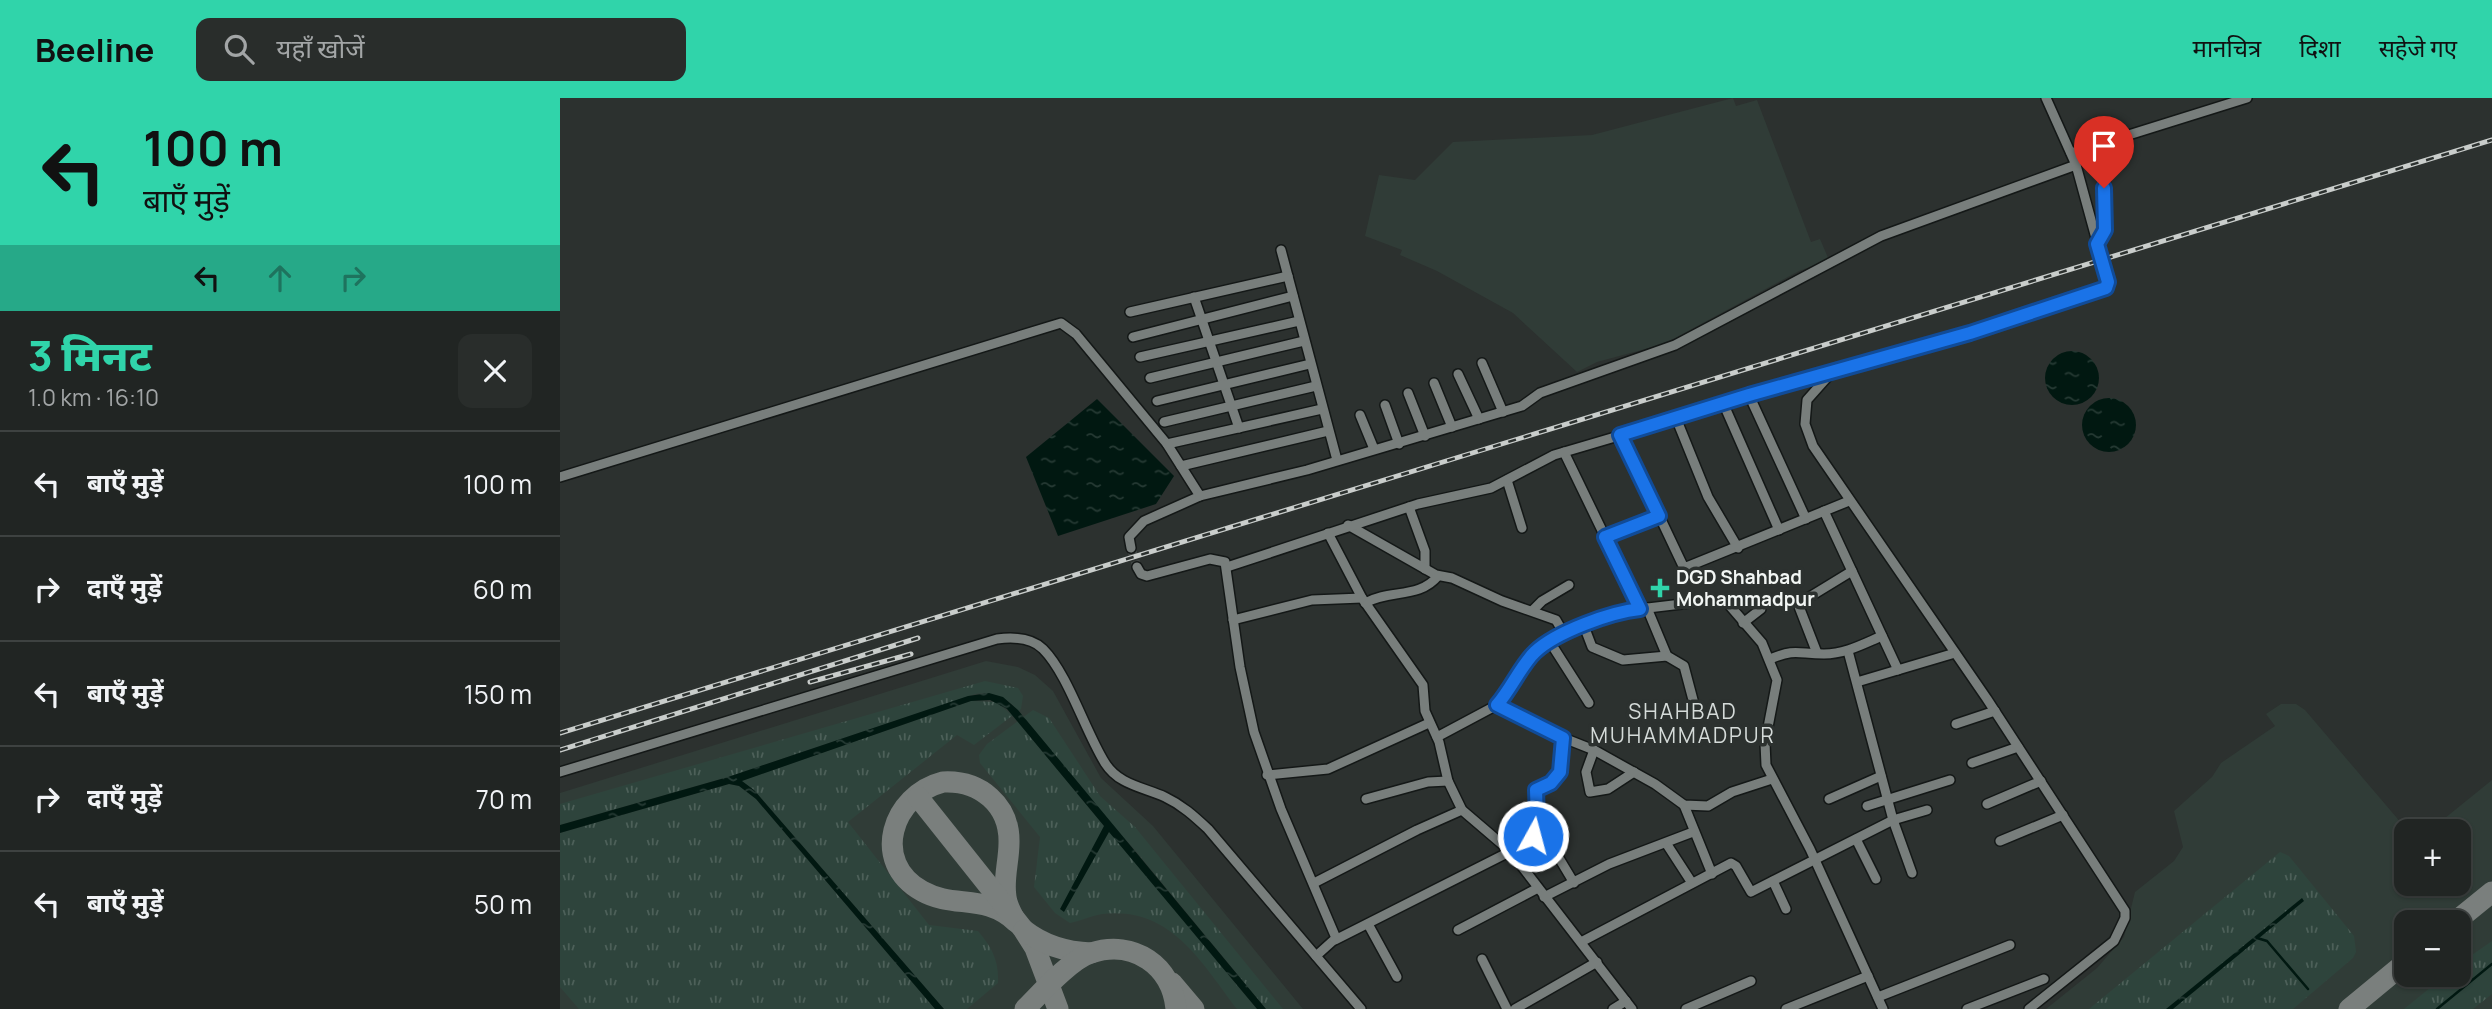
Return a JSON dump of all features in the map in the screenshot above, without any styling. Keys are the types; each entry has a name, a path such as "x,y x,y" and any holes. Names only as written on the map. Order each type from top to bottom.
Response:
{"street":[{"path":"1227,567 1409,507 1485,490 1564,452 1724,405 1749,395 1970,333 2106,288 2108,282 2076,165 2046,98"},
{"path":"2071,153 2247,98"},
{"path":"2097,244 2105,230 2104,188 2113,138"},
{"path":"1131,548 1129,537 1135,527 1200,496 1399,444 1522,406 1540,393 1668,348 1881,236 2076,165"},
{"path":"1281,250 1328,431 1342,458"},
{"path":"1130,312 1287,275"},
{"path":"1133,337 1293,296"},
{"path":"1195,297 1239,428"},
{"path":"1140,357 1299,321"},
{"path":"560,477 1061,323 1076,334 1167,444 1200,496"},
{"path":"1150,378 1304,341"},
{"path":"1482,363 1503,412"},
{"path":"1157,401 1310,364"},
{"path":"1831,373 1807,400 1805,424 1813,446 2041,781 2125,911 2125,918 2114,941 2029,1009"},
{"path":"1458,374 1479,419"},
{"path":"1434,383 1452,427"},
{"path":"1164,422 1316,386"},
{"path":"1408,393 1425,436"},
{"path":"1749,395 1806,519"},
{"path":"1385,405 1399,444"},
{"path":"1724,405 1779,530"},
{"path":"1167,444 1322,409"},
{"path":"1360,415 1374,449"},
{"path":"1676,418 1708,497 1738,548"},
{"path":"1181,466 1328,431"},
{"path":"1620,435 1684,568 1849,501"},
{"path":"1564,452 1667,656 1684,666 1697,715"},
{"path":"1507,480 1522,528"},
{"path":"1409,507 1425,551 1425,569"},
{"path":"1824,511 1898,670"},
{"path":"1605,537 1659,516"},
{"path":"1348,526 1438,576 1452,578 1502,601 1558,621 1564,634"},
{"path":"1328,533 1363,600 1423,685 1429,723 1437,737 1448,781 1462,810 1510,851 1629,1005 1613,1009"},
{"path":"1137,566 1141,574 1147,576 1210,559 1219,558 1227,567 1233,620 1253,726 1267,775 1314,883 1335,940"},
{"path":"1817,653 1798,604 1852,571"},
{"path":"1233,620 1311,600 1363,600 1381,594 1409,593 1426,588 1438,576"},
{"path":"1533,610 1542,601 1569,585"},
{"path":"1437,737 1497,705 1535,652 1564,634 1644,608 1719,598 1728,603 1762,643 1777,680 1765,743 1766,765 1815,861 1883,1009"},
{"path":"1743,623 1761,609"},
{"path":"1584,626 1594,648 1621,659 1667,656"},
{"path":"1770,659 1794,650 1817,653 1848,651 1882,636"},
{"path":"560,772 997,639 1024,639 1043,649 1056,668 1092,740 1113,773 1123,782 1187,809 1208,829 1361,1009"},
{"path":"1550,642 1589,703"},
{"path":"1848,651 1893,820 1912,873"},
{"path":"1857,682 1955,653"},
{"path":"1497,705 1563,738 1594,750 1684,805 1708,806 1732,792 1772,779"},
{"path":"1955,724 1994,711"},
{"path":"1267,775 1328,769 1429,723"},
{"path":"1316,956 1335,940 1532,839 1537,819 1536,790 1551,783 1560,772 1563,738"},
{"path":"1972,763 2018,747"},
{"path":"1594,750 1586,772 1590,792 1608,789 1634,772"},
{"path":"1829,799 1881,776"},
{"path":"1867,806 1950,780"},
{"path":"1367,799 1428,782 1448,781"},
{"path":"1987,804 2041,781"},
{"path":"1684,805 1712,874"},
{"path":"1314,883 1462,810"},
{"path":"1581,942 1733,863 1749,892 1893,820 1927,810"},
{"path":"2000,841 2063,815"},
{"path":"1555,818 1550,843 1574,883"},
{"path":"1544,897 1609,864 1693,832"},
{"path":"1856,839 1877,879"},
{"path":"1667,843 1692,884"},
{"path":"1773,881 1786,909"},
{"path":"1458,930 1538,888"},
{"path":"1368,924 1396,978"},
{"path":"1878,997 2010,945"},
{"path":"1482,959 1507,1009"},
{"path":"1515,1009 1597,962"},
{"path":"1786,1009 1868,976"},
{"path":"1967,1009 2043,979"},
{"path":"1686,1009 1751,981"}],"shaded area":[{"path":"1733,98 1736,106 1757,100 1811,242 1820,239 1829,260 1799,271 1664,344 1597,362 1577,372 1513,313 1437,271 1400,255 1402,250 1365,236 1379,175 1415,180 1453,142 1592,135"},
{"path":"986,661 1018,667 1035,675 1053,691 1101,778 1153,826 1303,1009 560,1009 560,793"},
{"path":"2281,704 2296,704 2305,710 2398,819 2394,819 2394,896 2471,896 2471,819 2444,819 2492,780 2492,1009 2046,1009 2097,968 2124,937 2135,892 2174,861 2183,847 2174,811 2212,777 2221,763 2275,726 2266,714"}],"green space":[{"path":"985,681 1018,688 1023,696 1021,709 974,745 957,735 848,822 929,925 978,931 987,943 996,961 998,983 967,1009 944,1009 754,790 741,781 971,701 996,702 1012,715 1014,706 1001,697 975,694 728,777 560,825 560,804"},
{"path":"1033,710 1049,718 1100,796 1135,827 1283,1009 1266,1009 1135,850 1018,722 1104,826 1064,911 1109,831 1257,1009 1237,1009 1197,956 1166,928 1147,919 1126,914 1102,914 1070,923 1055,913 1034,887 1040,837 980,763 979,755 987,744"},
{"path":"729,784 739,786 756,799 935,1009 579,1009 560,987 560,833"},
{"path":"2280,852 2289,856 2354,936 2356,952 2353,958 2293,1009 2089,1009"},
{"path":"2492,941 2492,994 2473,1009 2404,1009 2431,987 2471,987 2471,956"}],"water":[{"path":"2072,351 2091,359 2099,378 2091,397 2072,405 2053,397 2045,378 2053,359"},
{"path":"2114,398 2124,402 2132,410 2136,425 2132,440 2124,448 2104,452 2094,448 2086,440 2082,420 2086,410 2094,402"},
{"path":"1097,399 1174,476 1156,504 1058,536 1026,457"},
{"path":"989,693 1003,697 1018,710 1266,1009 1257,1009 1109,832 1064,912 1060,909 1104,826 1007,709 990,700 971,701 742,781 754,790 944,1009 935,1009 756,799 739,786 729,784 560,833 560,825 728,777 968,696"},
{"path":"2302,898 2304,901 2173,1009 2166,1009"}],"waterway":[{"path":"2257,938 2267,941 2308,989"},
{"path":"2437,1009 2492,964"}],"taxiway":[{"path":"943,782 956,782 980,790 998,806 1004,817 1009,843 1006,897 1016,922 993,907 946,899 922,891 906,879 896,864 892,847 894,830 900,815 911,800 925,789 943,782"},
{"path":"918,797 1023,929 1035,948 1058,1009"},
{"path":"2470,910 2492,892"},
{"path":"1024,930 1056,947 1091,953"},
{"path":"1025,1009 1074,962 1091,953 1107,950 1136,953 1159,969 1173,994 1176,1009"},
{"path":"2349,1009 2394,972"},
{"path":"1172,983 1194,1009"}],"tunnel":[{"path":"1131,548 1137,567"}],"railway":[{"path":"560,733 2492,140"},
{"path":"560,750 918,638"},
{"path":"810,682 911,654"}],"place":[{"name":"DGD Shahbad Mohammadpur","path":"1660,588"}],"district":[{"name":"SHAHBAD MUHAMMADPUR","path":"1683,723"}],"route":[{"path":"1533,836 1537,819 1536,790 1537,787 1551,783 1560,772 1563,738 1510,709 1497,705 1529,659 1544,645 1587,624 1640,609 1605,537 1659,516 1620,435 1724,405 1749,395 1970,333 2106,288 2108,282 2101,266 2097,244 2105,230 2104,188"}]}
